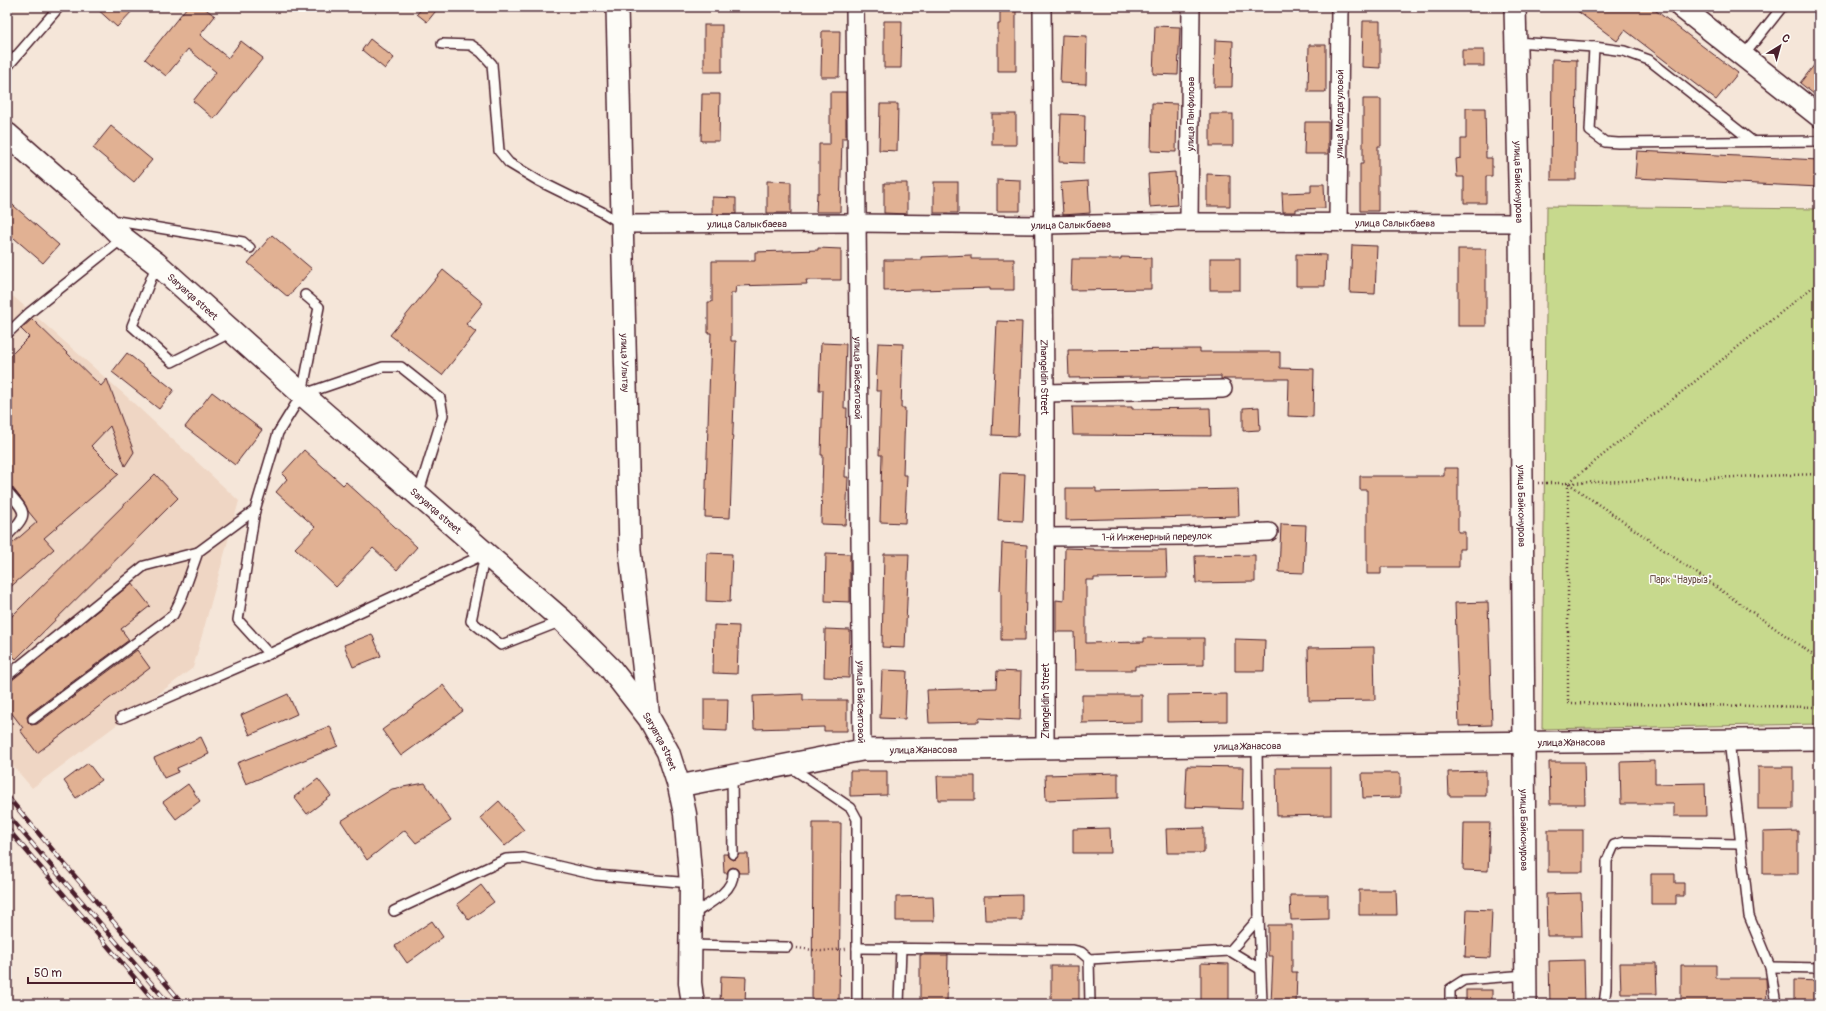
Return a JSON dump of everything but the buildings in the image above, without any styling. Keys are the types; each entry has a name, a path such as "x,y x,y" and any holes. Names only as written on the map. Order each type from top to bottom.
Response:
{"main road":[{"name":"Saryarqa street","path":"7,134 104,219 123,238 157,264 302,394 562,620 610,668 649,718 668,752 679,786 685,814 691,883 691,994 685,1004"}],"street":[{"name":"улица Улытау","path":"617,7 630,551 649,718"},
{"name":"улица Байсеитовой","path":"855,7 862,750"},
{"name":"Zhangeldin Street","path":"1042,7 1045,394 1045,747"},
{"name":"улица Панфилова","path":"1189,222 1191,7"},
{"name":"улица Молдагуловой","path":"1338,221 1340,7"},
{"name":"улица Байконурова","path":"1516,7 1520,223 1526,1004"},
{"path":"1681,7 1744,55 1819,116"},
{"name":"улица Салыкбаева","path":"622,224 857,223 1044,225 1338,221 1520,223"},
{"path":"1045,394 1223,389"},
{"name":"1-й Инженерный переулок","path":"1045,537 1186,536 1269,532"},
{"name":"улица Жанасова","path":"679,786 862,750 1819,739"}],"lane":[{"path":"7,67 59,7"},
{"path":"1744,55 1782,7"},
{"path":"1516,42 1594,47 1624,51 1649,60 1752,141"},
{"path":"442,44 471,45 481,52 492,64 499,151 510,163 539,181 596,209 622,224"},
{"path":"1594,47 1590,131 1596,137 1605,142 1618,144 1819,141"},
{"path":"104,219 243,242 250,248"},
{"path":"7,334 29,313 123,238"},
{"path":"157,264 132,326 172,362 232,332"},
{"path":"269,654 238,620 255,510 278,433 302,394 319,307 305,295"},
{"path":"302,394 383,367 400,367 440,398 443,415 418,495"},
{"path":"7,491 22,508 23,515 21,522 7,536"},
{"path":"7,676 144,566 198,552 255,510"},
{"path":"33,719 173,614 182,597 198,552"},
{"path":"485,554 471,621 501,645 562,620"},
{"path":"121,718 269,654 485,554"},
{"path":"1729,740 1749,916 1770,967 1776,1004"},
{"path":"1258,745 1259,918 1262,1004"},
{"path":"786,764 851,808 857,819 857,1004"},
{"path":"732,775 733,854"},
{"path":"1604,1004 1606,989 1606,861 1614,845 1624,842 1740,844"},
{"path":"394,911 506,859 524,858 596,875 691,883"},
{"path":"691,916 723,893 734,880 733,873"},
{"path":"1230,951 1259,918"},
{"path":"690,945 787,947"},
{"path":"857,948 1073,950 1080,952 1089,959 1230,951 1260,969"},
{"path":"900,1004 901,948"},
{"path":"1089,959 1090,1004"},
{"path":"1770,967 1819,968"},
{"path":"1450,1004 1450,989 1464,980 1526,975"}],"path":[{"path":"1568,483 1819,282"},
{"path":"1522,483 1568,483 1819,474"},
{"path":"1568,483 1819,659"},
{"path":"1568,483 1568,703 1819,707"},
{"path":"787,947 821,951 857,948"}],"shaded area":[{"path":"7,296 14,297 126,396 239,501 193,668 32,788 7,759"}],"green space":[{"name":"Парк \"Наурыз\"","path":"1547,206 1819,209 1819,724 1542,729"}],"railway":[{"path":"7,796 183,1004"},
{"path":"7,814 169,1004"},
{"path":"7,828 157,1004"}]}
